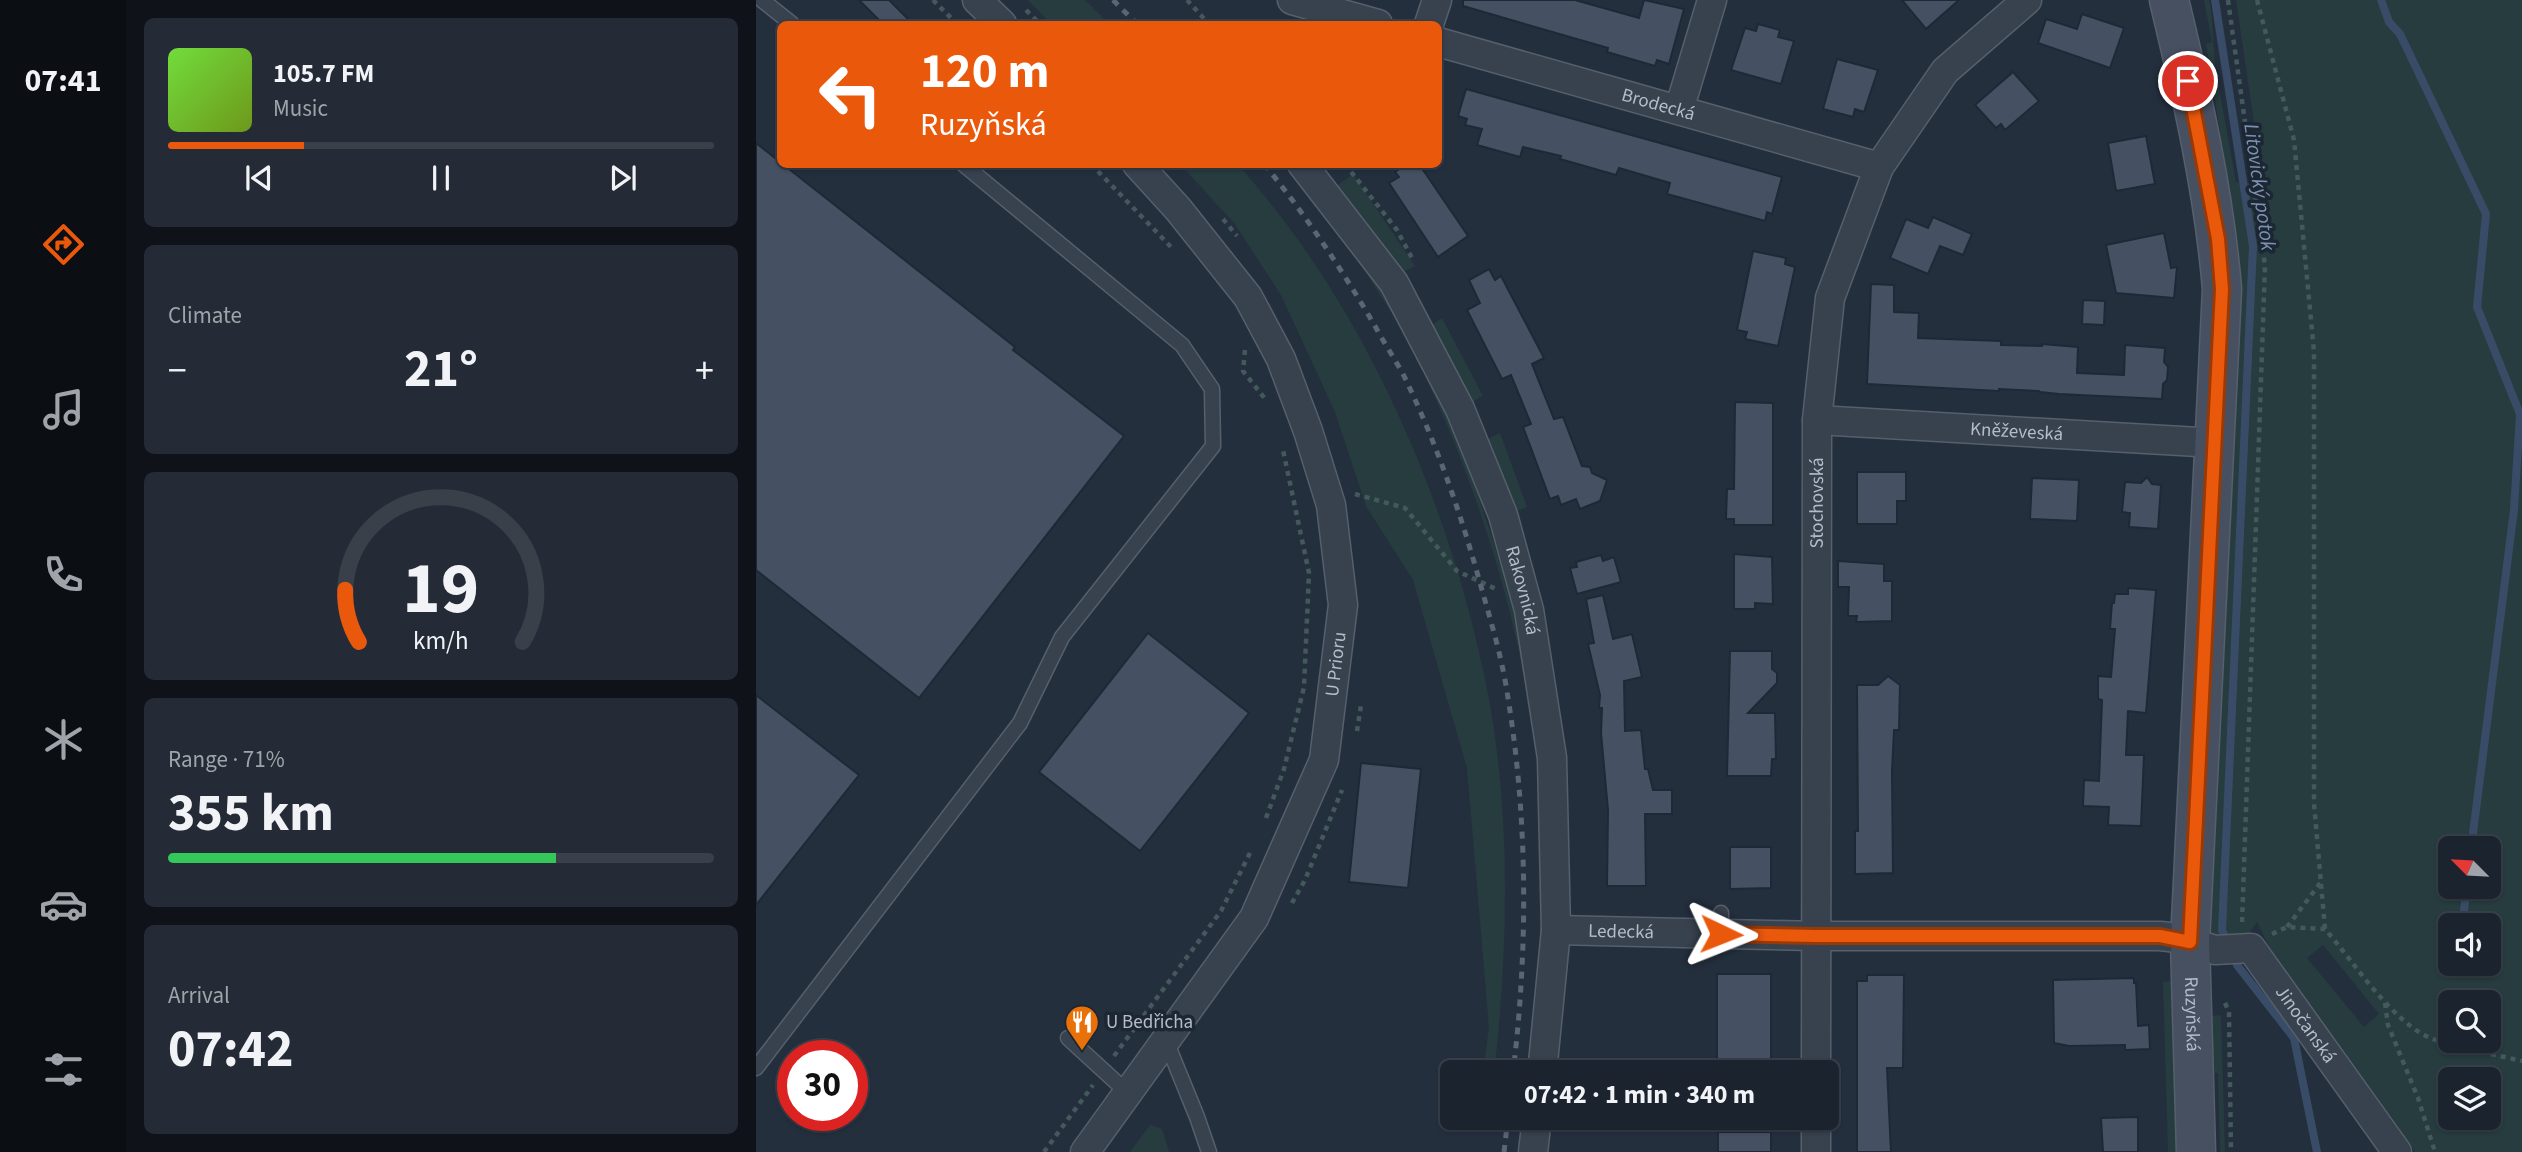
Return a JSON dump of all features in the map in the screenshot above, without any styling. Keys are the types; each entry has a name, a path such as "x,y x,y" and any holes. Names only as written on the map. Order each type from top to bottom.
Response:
{"street":[{"path":"977,0 999,21"},
{"path":"1284,21 1292,0 1367,21"},
{"path":"1430,21 1437,0"},
{"path":"1679,110 1712,0"},
{"name":"Stochovská","path":"1816,1060 1818,420 1830,298 1879,167 1945,71 2027,0"},
{"name":"Ruzyňská","path":"2169,0 2188,81 2218,239 2222,289 2216,443 2224,947 2196,1152"},
{"name":"Brodecká","path":"1442,43 1879,167"},
{"name":"U Prioru","path":"1085,1152 1254,918 1324,760 1343,605 1331,505 1308,431 1281,359 1248,297 1178,209 1141,168"},
{"name":"Rakovnická","path":"1305,168 1394,283 1460,409 1503,515 1529,610 1552,758 1556,930 1543,1060"},
{"name":"Kněževeská","path":"1818,420 2216,443"},
{"name":"Ledecká","path":"1556,930 1721,923 1816,936 2160,936 2224,947"},
{"name":"Jinočanská","path":"2224,947 2397,1152"},
{"path":"1533,1152 1536,1130"},
{"path":"1816,1130 1816,1152"}],"lane":[{"path":"762,0 788,21"},
{"path":"756,1068 1020,723 1062,637 1213,446 1212,389 1182,345 967,168"},
{"path":"1068,1038 1128,1093"},
{"path":"1166,1041 1209,1152"}],"path":[{"path":"933,0 954,21"},
{"path":"1187,0 1206,21"},
{"path":"2228,0 2265,266 2224,947 2287,928 2325,929"},
{"path":"2258,0 2294,141 2314,352 2314,804 2325,929 2385,1002 2412,1027 2432,1039 2522,1061"},
{"path":"1095,168 1177,254"},
{"path":"1246,345 1243,371 1267,400"},
{"path":"1266,819 1284,769 1304,687 1309,573 1280,438"},
{"path":"1349,492 1405,508 1457,571 1497,589 1529,610"},
{"path":"1044,1152 1221,911 1255,843"},
{"path":"2287,928 2321,882"},
{"path":"2385,1002 2388,1025 2418,1098 2435,1152"}],"green space":[{"path":"1028,0 1085,0 1106,21 1048,21"},
{"path":"2204,0 2209,0 2215,66 2236,182 2263,184 2236,0 2522,0 2522,1152 2415,1152 2270,948 2257,922 2247,936 2219,940 2206,932 2224,184 2228,181 2206,44 2212,42","holes":["2323,945 2379,1014 2364,1027 2307,958"]},
{"path":"1184,168 1240,168 1284,221 1327,282 1365,347 1398,415 1428,485 1453,556 1489,699 1501,791 1505,886 1502,981 1495,1060 1485,1060 1489,1027 1467,768 1413,580 1366,506 1335,412 1281,295 1234,223"},
{"path":"1353,174 1415,266 1396,276 1338,185"},
{"path":"1334,224 1383,283 1426,363 1460,441 1513,601 1544,782 1548,929 1542,955 1541,836 1537,764 1521,663 1496,562 1462,464 1413,350"},
{"path":"1442,318 1483,396 1465,406 1426,329"},
{"path":"1500,433 1527,507 1510,514 1482,442"},
{"path":"2176,980 2180,1152 2168,1152 2163,982"},
{"path":"2221,1015 2225,1152 2220,1152 2218,1073 2212,1073 2211,1016"},
{"path":"1150,1125 1162,1129 1169,1152 1130,1152"}],"building":[{"path":"859,0 889,0 910,21 880,21"},
{"path":"1463,0 1575,0 1639,18 1644,0 1684,9 1669,64 1657,60 1655,66 1607,52 1608,48 1463,6"},
{"path":"1902,0 1959,0 1926,29"},
{"path":"2082,14 2124,28 2110,68 2038,43 2046,19 2077,29"},
{"path":"1758,24 1780,30 1778,37 1794,41 1781,84 1731,70 1745,28 1756,31"},
{"path":"1837,59 1878,70 1864,112 1855,109 1853,117 1823,109"},
{"path":"2013,72 2039,101 2005,130 2001,124 1996,128 1975,105"},
{"path":"1466,89 1782,177 1772,214 1767,212 1765,221 1667,194 1670,183 1619,168 1616,175 1560,159 1561,156 1523,147 1520,157 1477,145 1482,129 1465,125 1467,119 1458,116"},
{"path":"2146,136 2155,184 2116,191 2108,143"},
{"path":"756,143 777,160 777,168 788,168 1124,436 919,698 756,570"},
{"path":"1400,168 1422,168 1468,236 1438,257 1389,183 1399,177 1395,172"},
{"path":"1933,217 1972,234 1963,255 1940,246 1928,274 1890,258 1906,219 1928,228"},
{"path":"2164,233 2171,268 2177,267 2174,298 2116,293 2106,245"},
{"path":"1753,251 1786,258 1785,264 1795,267 1778,346 1745,339 1747,332 1737,330"},
{"path":"1489,269 1495,280 1501,276 1544,358 1532,364 1554,419 1563,417 1582,466 1590,467 1592,473 1607,480 1600,501 1580,509 1576,499 1561,505 1558,496 1550,499 1523,427 1531,424 1511,375 1502,379 1467,310 1480,303 1469,280"},
{"path":"1871,284 1894,285 1894,312 1919,313 1918,338 2001,341 2001,345 2078,347 2077,373 2124,375 2125,345 2165,348 2164,362 2168,367 2162,399 1867,384"},
{"path":"2083,300 2105,301 2104,325 2082,324"},
{"path":"1735,402 1773,403 1773,525 1734,525 1734,519 1726,519 1727,489 1734,489"},
{"path":"1857,472 1906,472 1906,501 1897,501 1897,524 1857,524"},
{"path":"2147,477 2152,484 2161,485 2158,529 2129,527 2130,513 2122,512 2125,482 2141,483"},
{"path":"2032,478 2079,480 2077,521 2030,519"},
{"path":"1734,554 1772,557 1773,604 1755,603 1755,609 1734,609"},
{"path":"1601,555 1603,561 1614,557 1621,582 1577,594 1570,568 1577,567 1576,562"},
{"path":"1838,561 1884,564 1884,581 1892,581 1892,621 1856,622 1857,616 1848,616 1849,587 1838,587"},
{"path":"2128,588 2156,590 2146,713 2128,711 2126,755 2144,755 2141,826 2108,825 2109,807 2083,806 2084,780 2099,781 2102,700 2098,699 2098,676 2111,677 2115,629 2110,629 2112,603 2115,594 2128,594"},
{"path":"1603,595 1613,639 1632,634 1642,677 1624,681 1625,731 1641,730 1645,769 1648,769 1653,790 1672,790 1672,814 1645,814 1646,886 1607,886 1608,810 1601,733 1602,708 1599,708 1600,695 1588,644 1594,643 1586,599"},
{"path":"1148,633 1249,713 1140,851 1039,772"},
{"path":"1730,651 1772,651 1772,669 1777,673 1777,683 1748,713 1775,713 1776,759 1772,759 1771,776 1727,776"},
{"path":"1888,676 1900,685 1899,730 1894,730 1892,771 1893,873 1855,874 1855,831 1858,831 1857,685 1878,685"},
{"path":"756,695 859,775 756,905"},
{"path":"1361,763 1421,769 1408,888 1349,882"},
{"path":"1730,847 1771,847 1771,888 1730,889"},
{"path":"1717,974 1771,974 1771,1060 1717,1060"},
{"path":"1867,975 1904,975 1903,1068 1887,1068 1891,1152 1857,1152 1857,981 1867,981"},
{"path":"2134,978 2138,1026 2149,1025 2150,1049 2125,1050 2125,1045 2069,1046 2054,1043 2053,980"},
{"path":"2138,1117 2138,1152 2103,1152 2101,1118"},
{"path":"1718,1132 1771,1132 1771,1152 1718,1152"}],"waterway":[{"name":"Litovický potok","path":"2215,0 2253,246 2222,930 2237,965 2294,1038 2317,1152"},
{"path":"2381,0 2389,22 2400,34 2486,214 2477,307 2520,414 2514,510 2473,836"},
{"path":"2464,913 2465,900"}],"railway":[{"path":"1113,0 1134,21"},
{"path":"1267,168 1336,264 1404,376 1448,481 1493,630 1506,684 1515,744 1522,838 1523,932 1514,1060"},
{"path":"1504,1152 1507,1130"}],"place":[{"name":"U Bedřicha","path":"1082,1052"}],"route":[{"path":"1721,934 2160,936 2190,942 2222,289 2218,239 2188,81"}]}
